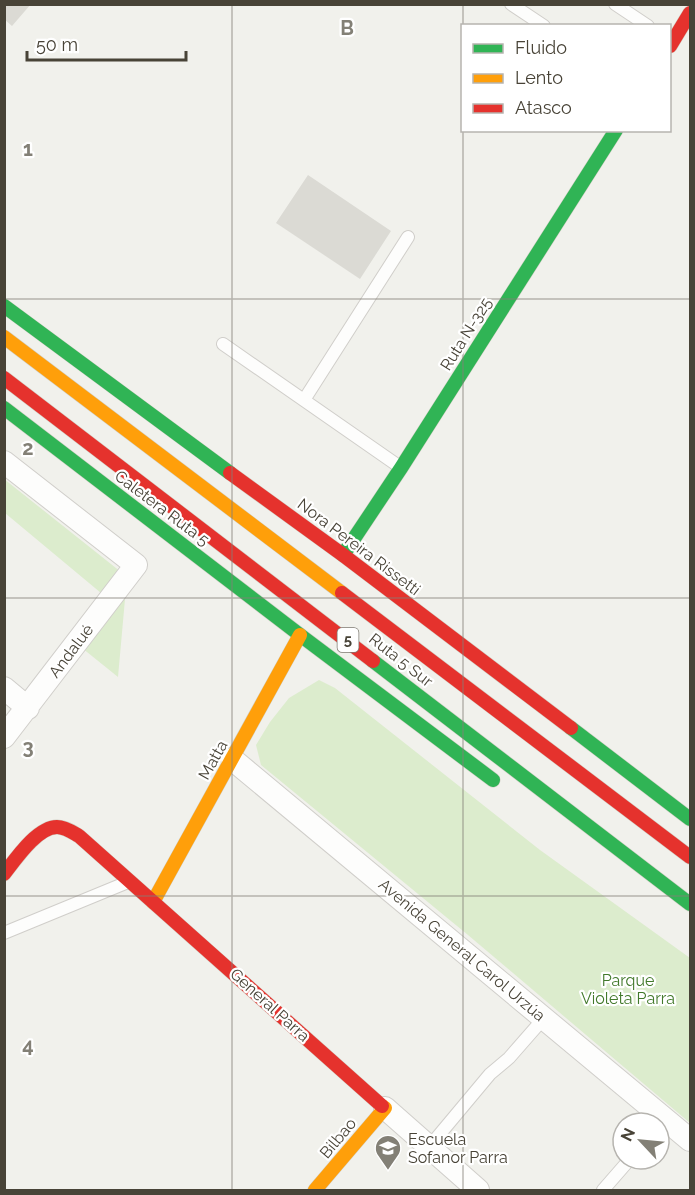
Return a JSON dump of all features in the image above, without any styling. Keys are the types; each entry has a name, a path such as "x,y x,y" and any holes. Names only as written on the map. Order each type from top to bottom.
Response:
{"main road":[{"path":"671,41 690,13"},
{"name":"Ruta N-325","path":"343,555 615,132"},
{"name":"Nora Pereira Rissetti","path":"4,306 157,421 343,555 690,819"},
{"name":"Ruta 5 Sur","path":"4,337 690,856"},
{"name":"Ruta 5 Sur","path":"4,378 690,904"},
{"name":"Caletera Ruta 5","path":"4,408 507,791"},
{"name":"Matta","path":"153,902 300,635"},
{"name":"General Parra","path":"4,874 39,833 57,827 79,836 385,1108"},
{"path":"622,870 690,914"},
{"name":"Bilbao","path":"315,1191 385,1108"}],"street":[{"name":"Andalué","path":"4,462 136,565 4,737"},
{"path":"4,688 28,708"},
{"name":"Avenida General Carol Urzúa","path":"232,759 544,1018 651,1111"},
{"name":"General Parra","path":"385,1108 478,1191"},
{"name":"Avenida General Carol Urzúa","path":"671,1127 690,1140"}],"lane":[{"path":"511,4 541,24"},
{"path":"615,4 645,24"},
{"path":"304,400 408,237"},
{"path":"223,344 401,468"},
{"path":"4,933 130,881"},
{"path":"429,1147 485,1080 509,1058 544,1018"},
{"path":"603,1191 620,1171"}],"green space":[{"path":"4,479 121,572 101,593 5,513"},
{"path":"126,588 118,677 82,648"},
{"name":"Parque Violeta Parra","path":"319,680 335,688 540,850 690,958 690,1123 468,935 261,765 256,745 270,722 289,698"}],"building":[{"path":"4,4 31,4 12,26 4,19"},
{"path":"308,175 391,231 360,279 276,223"}],"traffic: fast":[{"path":"343,555 615,132"},
{"path":"4,306 230,473"},
{"path":"4,408 300,635"},
{"path":"300,635 493,780"},
{"path":"373,661 690,904"},
{"path":"571,728 690,819"}],"traffic: slow":[{"path":"4,337 342,593"},
{"path":"153,902 300,635"},
{"path":"315,1190 385,1108 382,1106"}],"traffic: jam":[{"path":"671,44 690,13"},
{"path":"4,378 373,661"},
{"path":"230,473 343,555 571,728"},
{"path":"342,593 690,857"},
{"path":"4,874 27,845 49,828 63,828 79,836 382,1106"}],"place":[{"name":"Escuela Sofanor Parra","path":"388,1171"}]}
